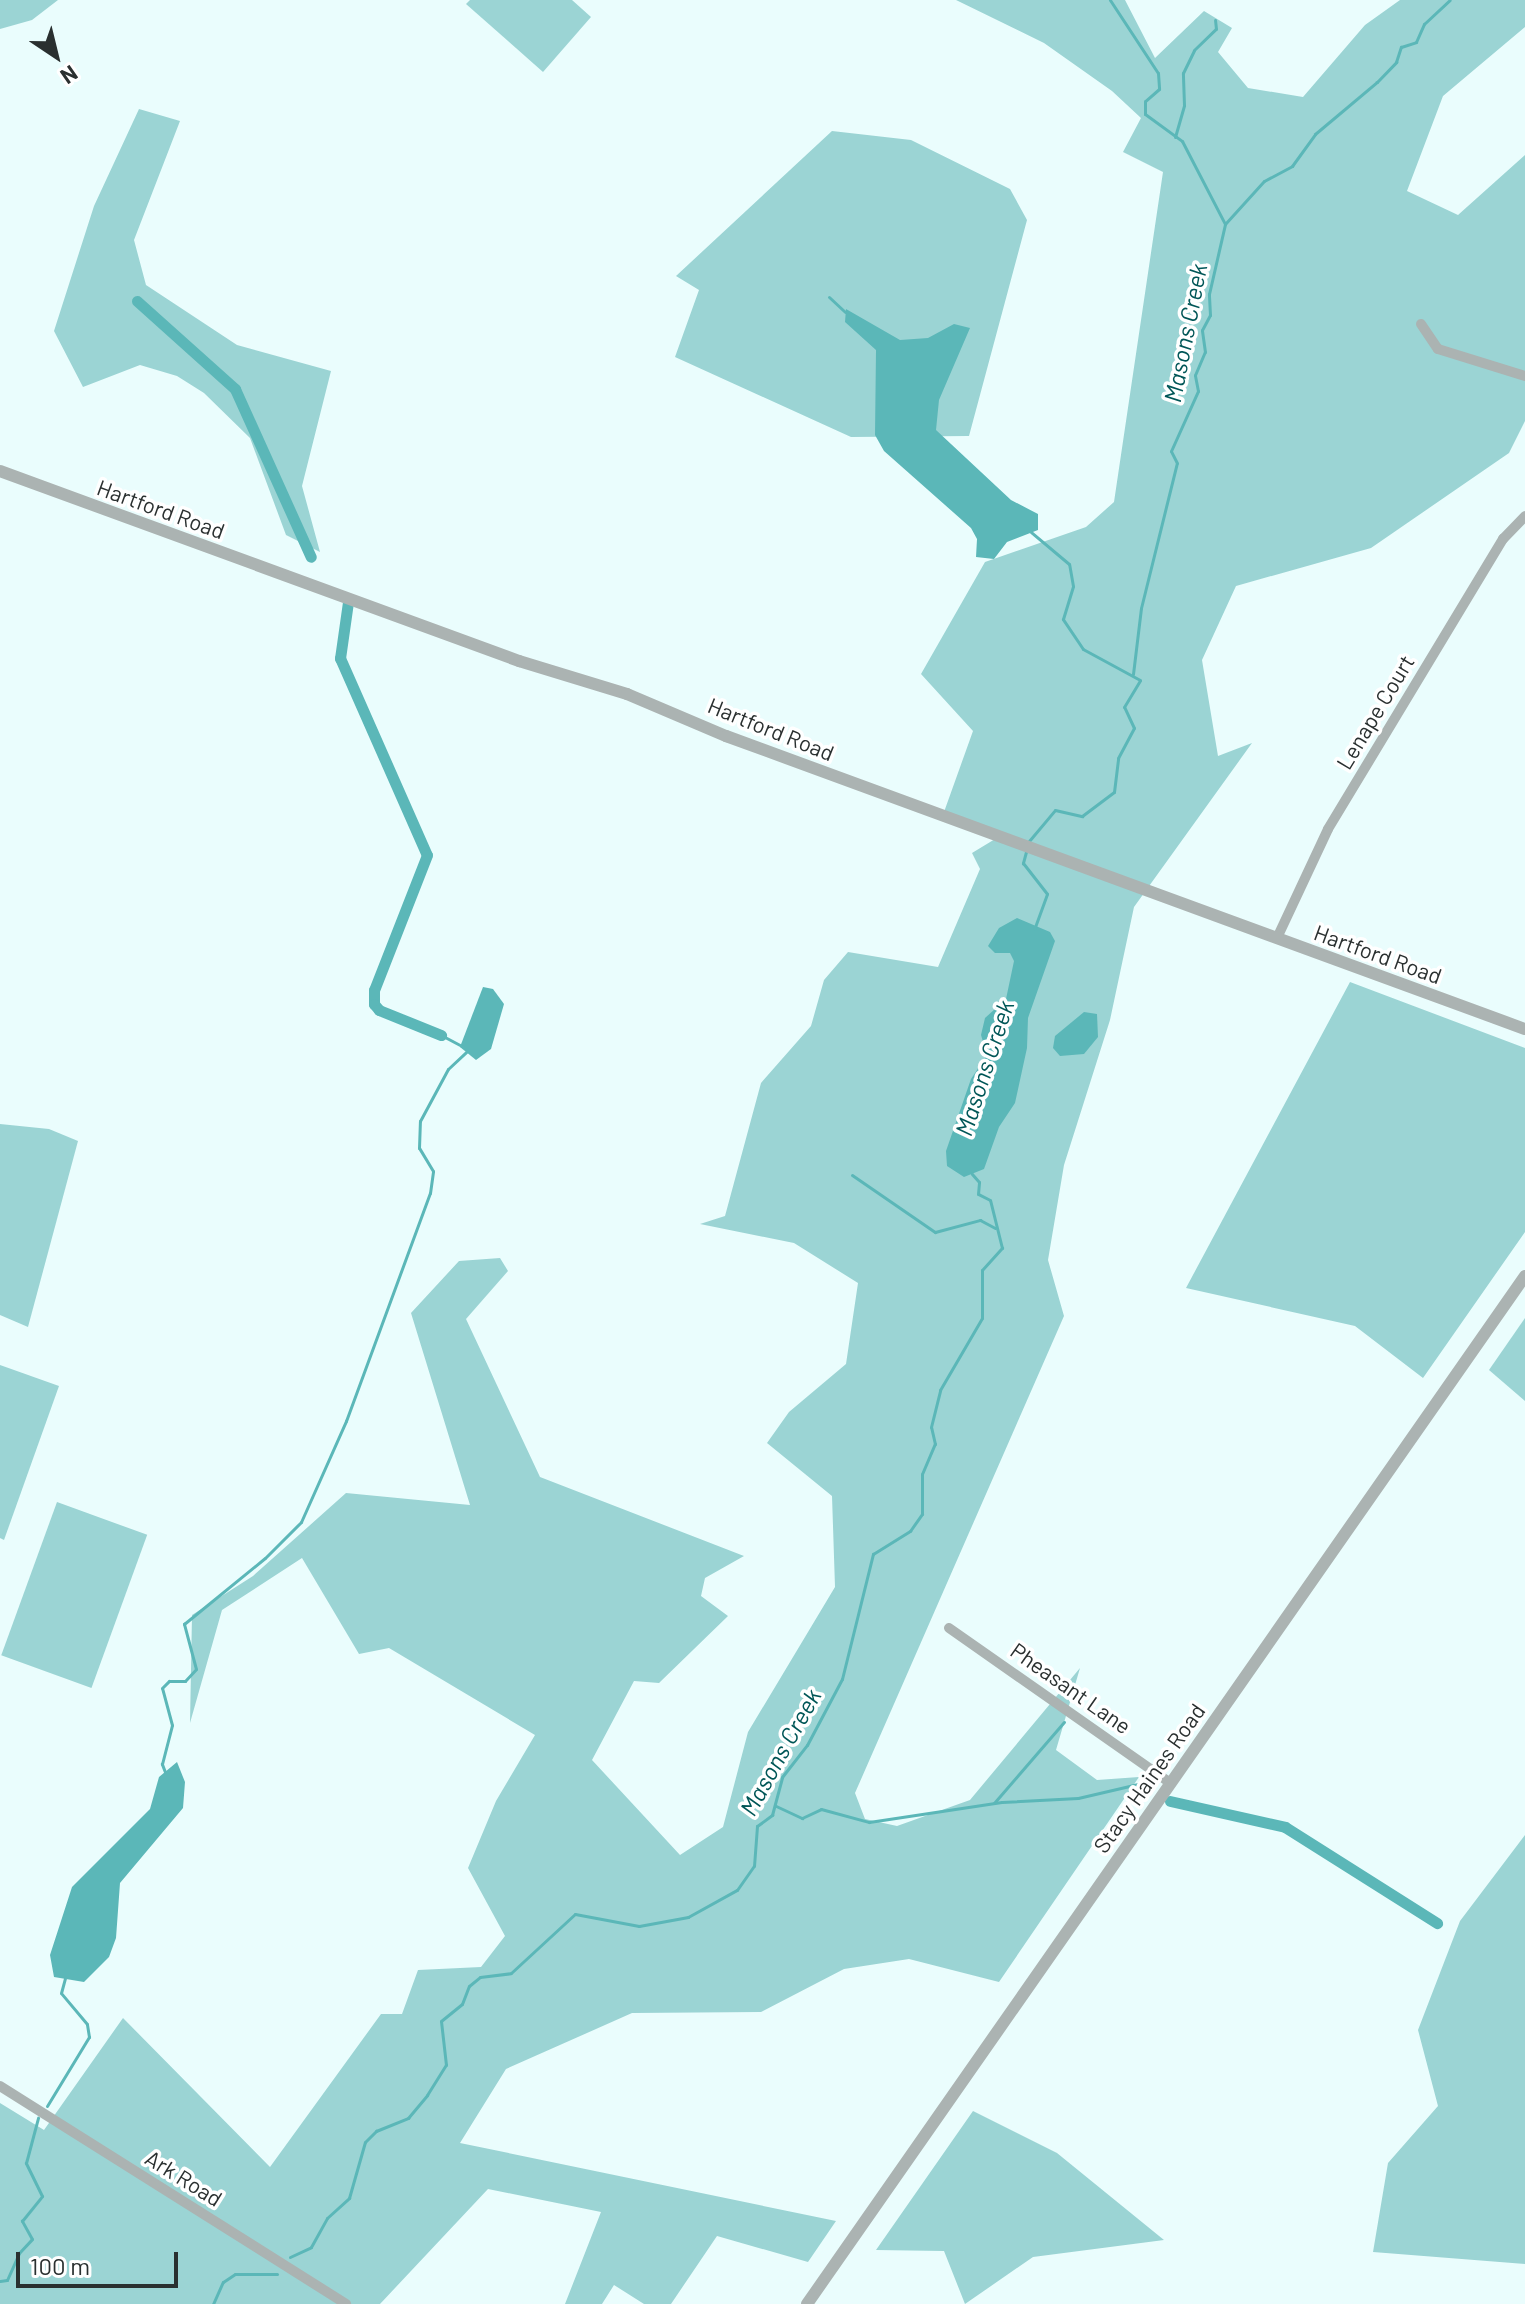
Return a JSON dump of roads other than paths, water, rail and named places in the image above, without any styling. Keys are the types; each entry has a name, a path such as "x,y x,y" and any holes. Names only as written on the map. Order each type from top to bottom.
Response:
{"street":[{"path":"1421,324 1438,349 1525,376"},
{"name":"Hartford Road","path":"0,471 519,661 627,694 925,809 1525,1029"},
{"name":"Lenape Court","path":"1277,938 1328,829 1503,539 1525,516"},
{"name":"Stacy Haines Road","path":"807,2304 1525,1276"},
{"name":"Pheasant Lane","path":"949,1628 1170,1783"},
{"name":"Ark Road","path":"0,2086 346,2304"}],"water":[{"path":"846,309 900,340 928,338 954,324 970,328 939,400 936,430 1011,500 1038,514 1038,530 1007,542 994,559 976,557 977,539 971,528 884,451 875,435 876,350 845,322"},
{"path":"1017,918 1050,932 1055,941 1028,1018 1027,1048 1015,1103 999,1127 984,1169 964,1177 947,1166 946,1151 971,1079 987,1055 981,1035 985,1018 1006,999 1014,961 1010,953 995,953 988,946 999,928"},
{"path":"483,987 493,989 504,1004 491,1049 476,1060 460,1047"},
{"path":"1084,1012 1097,1014 1098,1037 1084,1054 1060,1056 1053,1048 1055,1036"},
{"path":"177,1762 185,1782 183,1808 120,1883 116,1938 109,1957 84,1982 54,1977 50,1955 72,1887 150,1809 159,1777"}],"waterway":[{"path":"1110,0 1158,73 1159,89 1145,101 1145,114 1182,141 1225,224"},
{"name":"Masons Creek","path":"1133,674 1141,608 1177,463 1171,451 1198,391 1195,375 1205,352 1202,330 1210,315 1209,294 1225,224 1264,181 1292,166 1315,134 1377,82 1396,62 1401,47 1416,42 1424,24 1450,0"},
{"path":"1175,137 1184,105 1183,73 1194,50 1216,29 1215,20"},
{"path":"829,297 845,312"},
{"path":"137,301 235,389 311,557"},
{"name":"Masons Creek","path":"1029,841 1055,810 1082,816 1114,792 1118,758 1134,728 1124,707 1140,680 1083,649 1063,619 1073,586 1069,564 1031,532"},
{"path":"348,602 340,658 427,855 374,990 374,1004 379,1010 441,1035"},
{"name":"Masons Creek","path":"1027,848 1023,863 1047,894 1034,929"},
{"path":"441,1035 462,1046"},
{"path":"165,1772 162,1764 172,1725 162,1688 169,1681 185,1681 196,1669 184,1624 265,1558 301,1522 346,1421 430,1193 433,1171 419,1148 420,1121 448,1069 466,1052"},
{"name":"Masons Creek","path":"290,2257 311,2247 327,2218 349,2198 365,2142 376,2131 408,2118 427,2095 446,2065 441,2021 462,2004 469,1986 480,1977 511,1973 575,1914 639,1926 688,1917 737,1890 754,1866 757,1826 772,1815 782,1777 807,1745 842,1679 873,1554 910,1531 922,1514 922,1474 935,1444 931,1427 940,1390 982,1318 982,1270 1002,1248 990,1200 978,1194 979,1182 972,1174"},
{"path":"852,1175 935,1232 980,1220 995,1228"},
{"path":"994,1803 1064,1722"},
{"path":"776,1806 802,1818 821,1809 869,1822 1002,1802 1078,1798 1142,1783"},
{"path":"1170,1801 1285,1827 1437,1923"},
{"path":"47,2106 89,2037 87,2024 61,1993 65,1978"},
{"path":"0,2281 7,2280 19,2253 32,2239 22,2221 42,2196 26,2163 38,2118"},
{"name":"Masons Creek","path":"213,2304 223,2282 235,2274 277,2274"}]}
